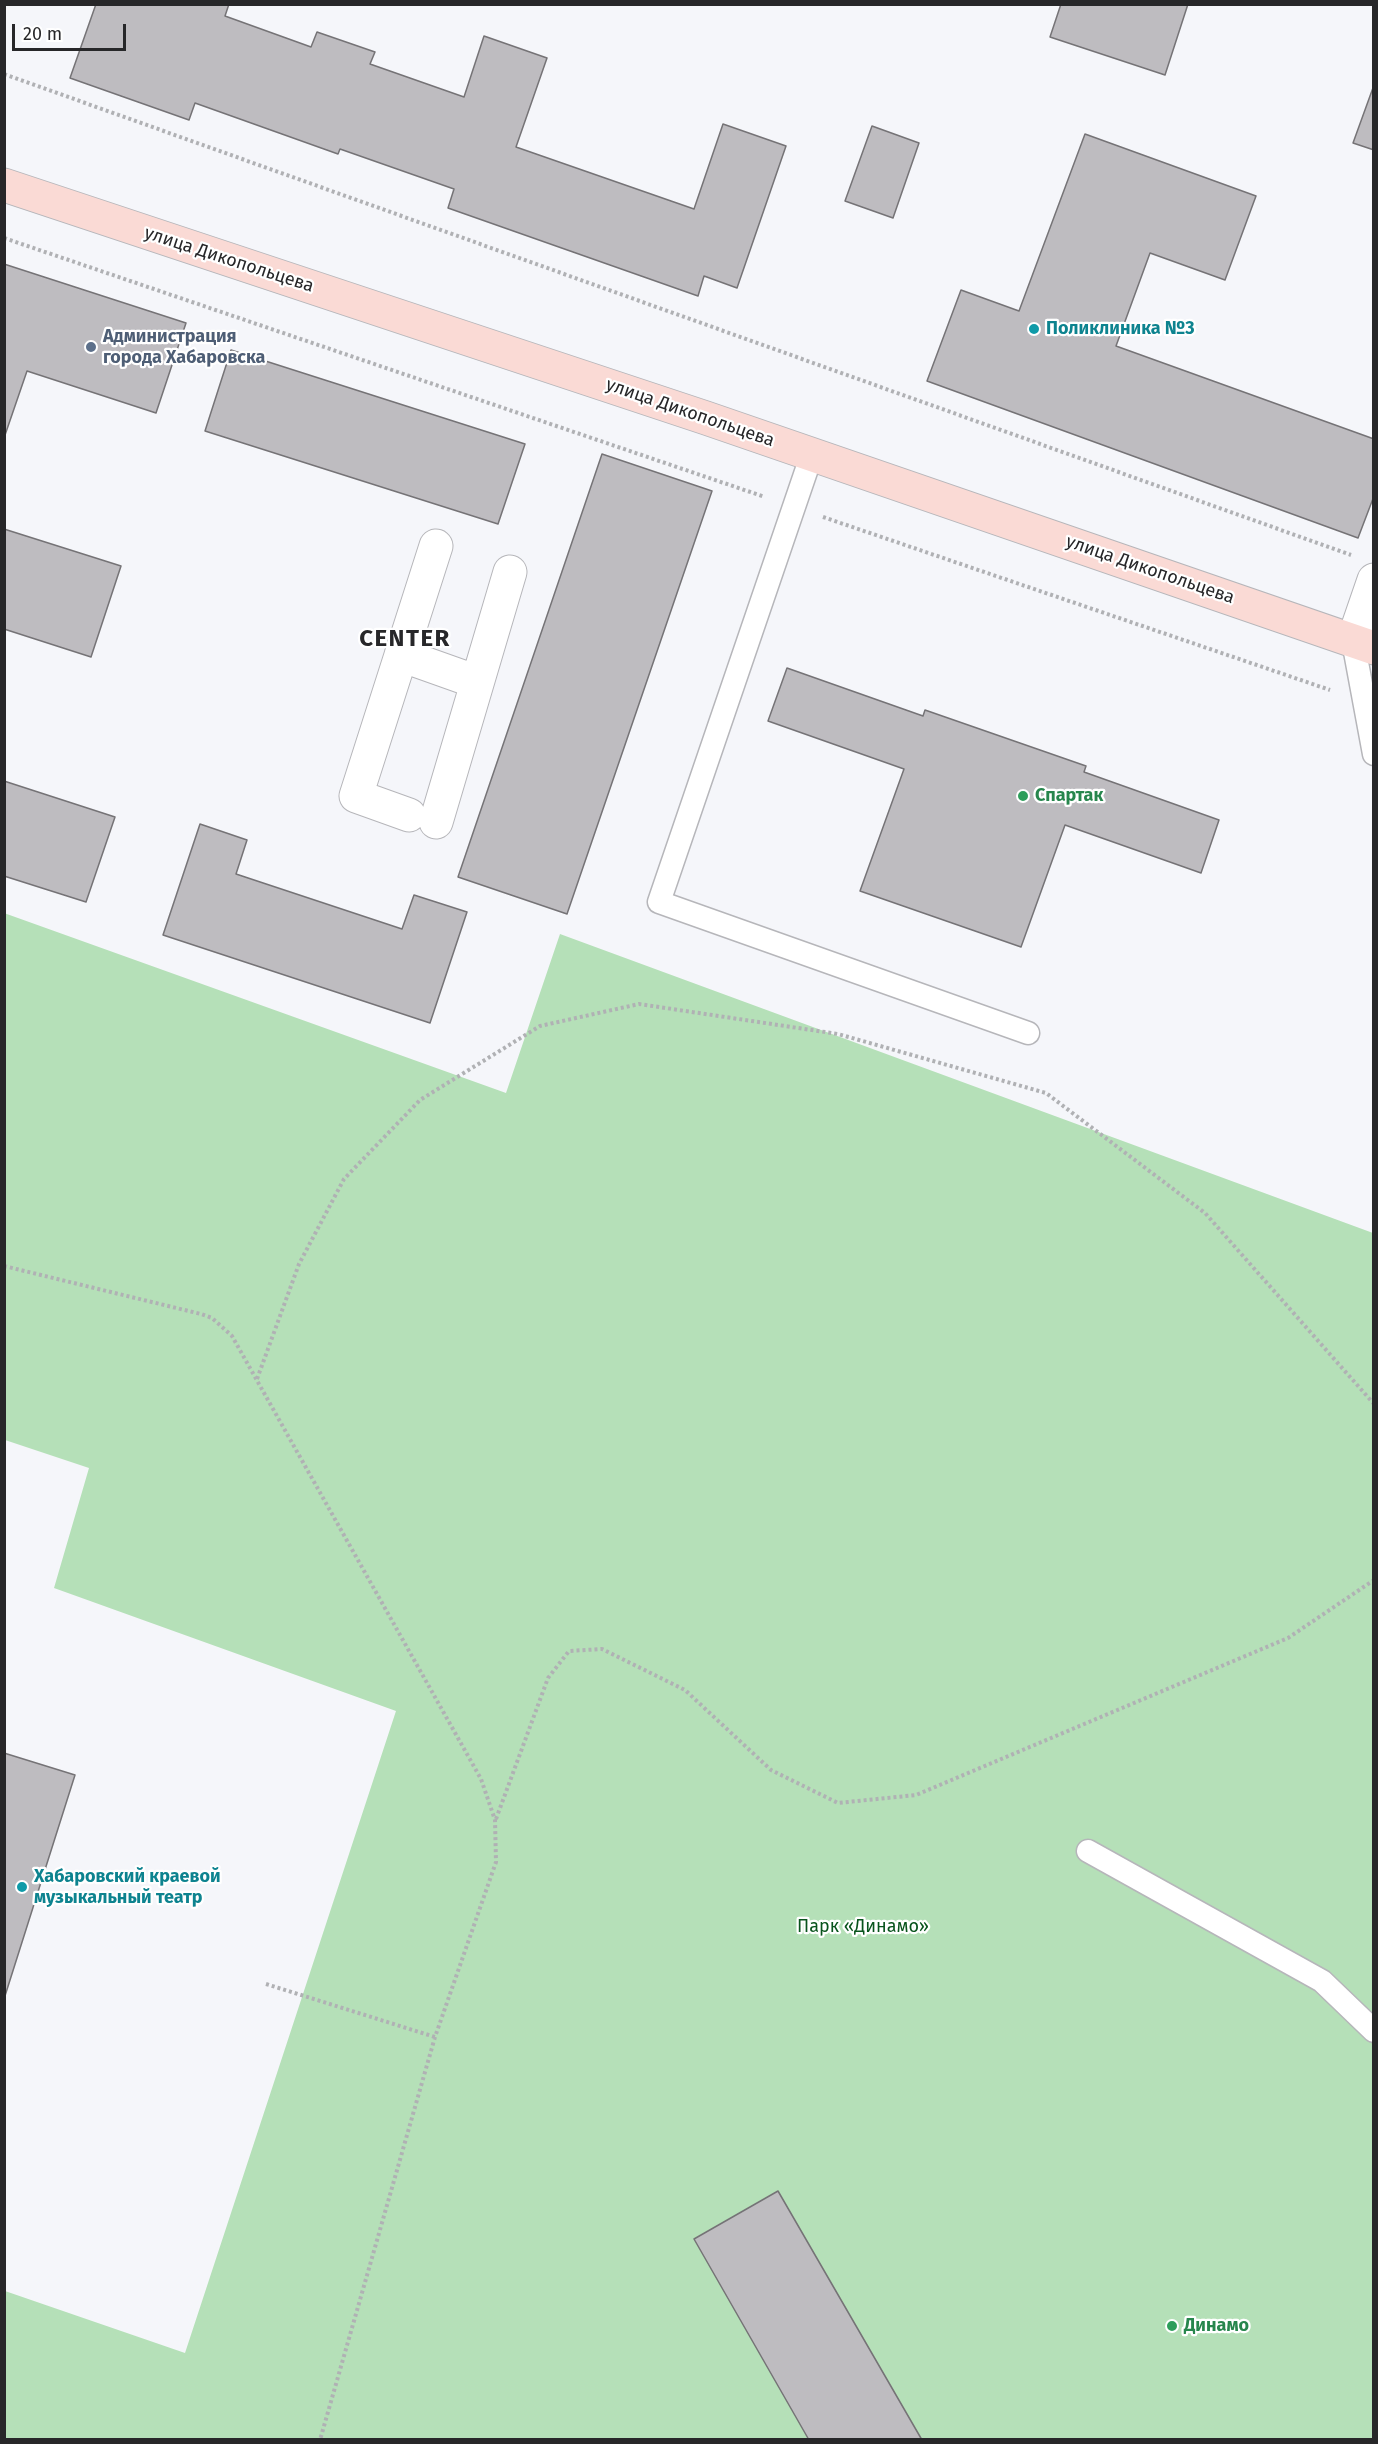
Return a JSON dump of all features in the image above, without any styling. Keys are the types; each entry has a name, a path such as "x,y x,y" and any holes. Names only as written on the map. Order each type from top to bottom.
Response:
{"main road":[{"name":"улица Дикопольцева","path":"4,185 812,454 1363,644"}],"street":[{"path":"436,546 356,796 422,818 477,682 510,572"},
{"path":"1363,644 1366,570"},
{"path":"401,655 477,682"}],"lane":[{"path":"812,454 659,902 1028,1033"},
{"path":"1363,644 1364,702 1374,754"},
{"path":"1088,1851 1323,1981 1374,2031"}],"path":[{"path":"4,74 1328,546 1366,570"},
{"path":"4,238 1364,702"},
{"path":"257,1379 299,1264 344,1179 420,1100 540,1026 639,1004 838,1034 1046,1093 1205,1213 1374,1404"},
{"path":"4,1266 212,1318 232,1336 481,1779 495,1820 496,1862 435,2037 320,2439"},
{"path":"495,1820 548,1678 569,1651 602,1649 685,1690 771,1770 838,1803 916,1795 1288,1638 1374,1580"},
{"path":"266,1984 435,2037"}],"green space":[{"name":"Парк «Динамо»","path":"4,913 506,1093 560,934 1373,1233 1373,2439 5,2439 5,2291 185,2353 396,1711 54,1588 89,1468 5,1440"}],"building":[{"path":"96,4 229,4 225,16 311,47 317,32 375,52 370,64 464,97 484,36 547,58 516,147 694,209 723,124 786,146 737,288 704,276 698,296 448,208 454,189 340,149 338,154 195,103 189,120 70,78"},
{"path":"1061,4 1188,4 1165,75 1050,37"},
{"path":"1374,85 1374,150 1353,143"},
{"path":"872,126 919,143 893,218 845,201"},
{"name":"Поликлиника №3","path":"1085,134 1256,196 1225,280 1150,253 1116,346 1374,439 1374,496 1358,538 927,381 961,290 1019,311"},
{"name":"Администрация города Хабаровска","path":"4,264 186,323 156,413 27,371 4,438"},
{"path":"231,350 525,444 498,524 205,431"},
{"path":"602,454 712,491 567,914 458,877"},
{"path":"4,529 121,566 91,657 4,629"},
{"name":"Спартак","path":"787,668 923,716 925,710 1086,766 1084,772 1219,820 1201,873 1065,825 1021,947 860,891 904,769 768,721"},
{"path":"4,781 115,817 86,902 4,876"},
{"path":"200,824 247,840 236,874 402,929 414,895 467,912 430,1023 163,935"},
{"name":"Хабаровский краевой музыкальный театр","path":"4,1753 75,1775 4,1999"},
{"path":"778,2191 922,2440 809,2440 694,2239"}],"place":[{"name":"Поликлиника №3","path":"1034,329"},
{"name":"Администрация города Хабаровска","path":"91,347"},
{"name":"Спартак","path":"1023,796"},
{"name":"Хабаровский краевой музыкальный театр","path":"22,1887"},
{"name":"Динамо","path":"1172,2326"}],"district":[{"name":"CENTER","path":"405,639"}]}
